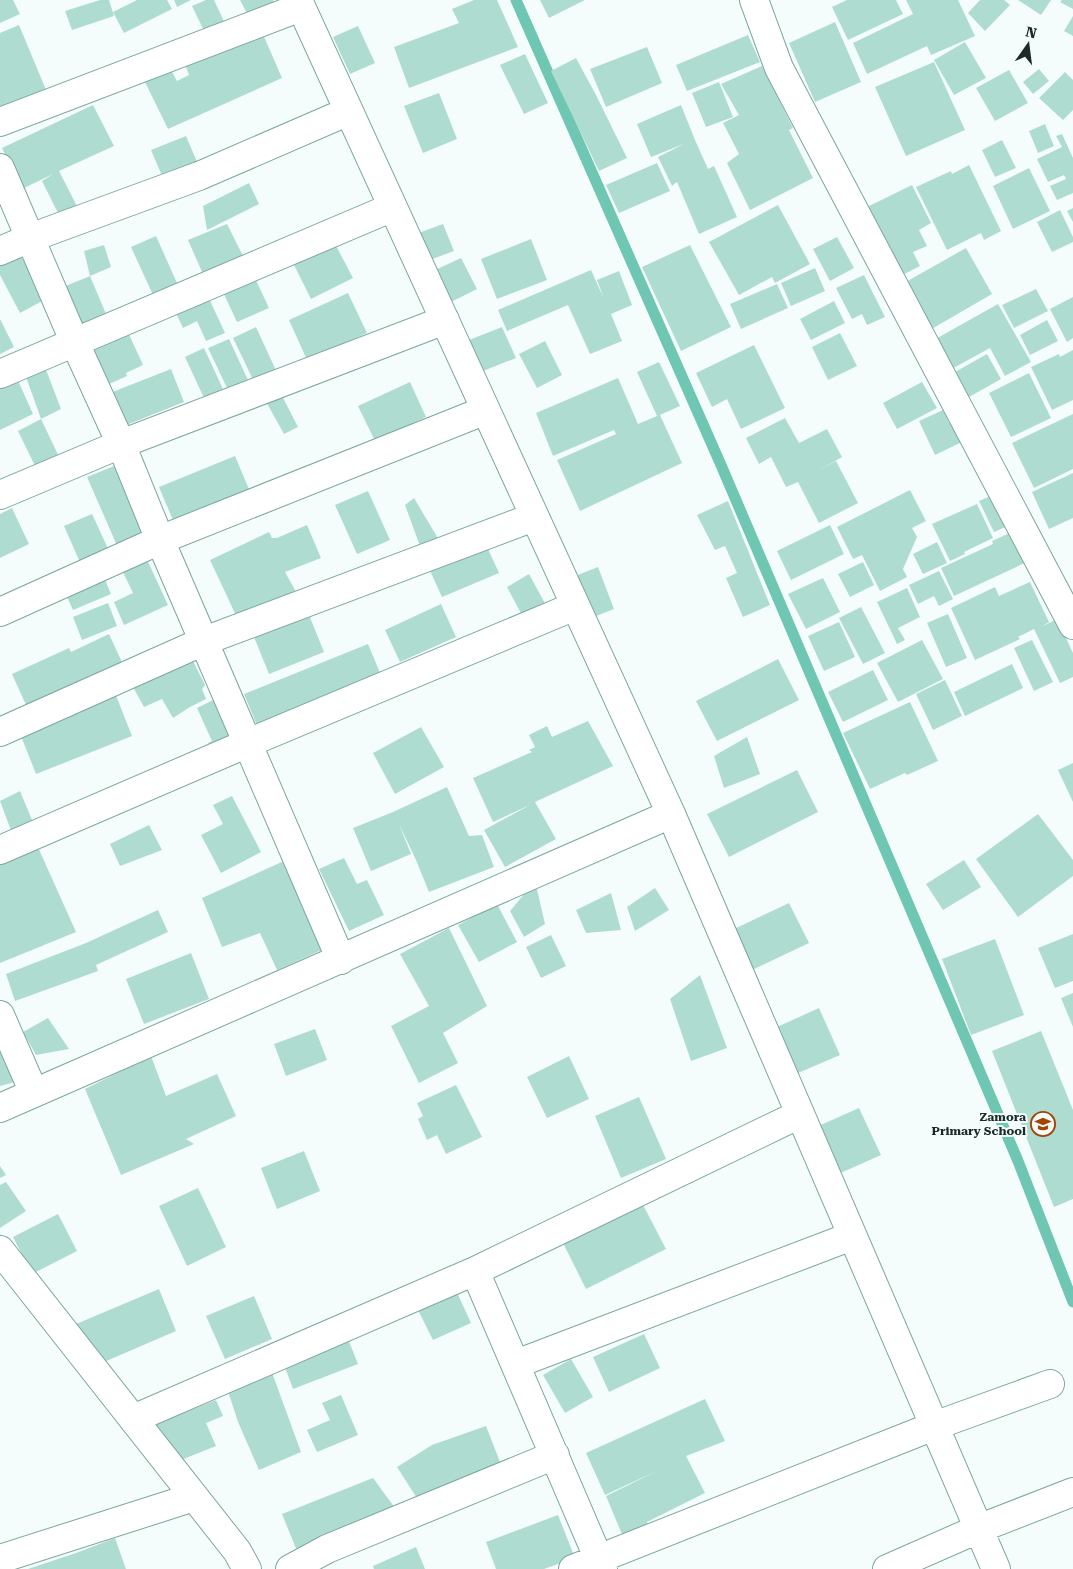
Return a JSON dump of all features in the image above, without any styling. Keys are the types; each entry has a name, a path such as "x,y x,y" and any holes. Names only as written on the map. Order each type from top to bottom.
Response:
{"street":[{"path":"754,0 780,68 1073,625"},
{"path":"0,122 299,4 671,814 996,1569"},
{"path":"0,250 199,176 349,111"},
{"path":"0,168 75,343 121,444 160,540 341,960"},
{"path":"0,374 393,207"},
{"path":"0,495 121,444 445,320"},
{"path":"0,612 160,540 486,410"},
{"path":"0,732 204,641 534,517"},
{"path":"0,850 248,743 575,606"},
{"path":"0,1108 671,814"},
{"path":"0,1015 34,1093"},
{"path":"133,1419 475,1270 800,1114"},
{"path":"516,1364 852,1236"},
{"path":"0,1250 237,1551 247,1569"},
{"path":"475,1270 601,1564"},
{"path":"573,1569 601,1564 934,1426 1050,1384"},
{"path":"290,1569 327,1549 555,1455"},
{"path":"887,1569 1073,1492"},
{"path":"0,1559 194,1496"}],"building":[{"path":"0,0 13,0 20,14 0,23"},
{"path":"100,0 109,0 114,16 72,30 65,11"},
{"path":"137,0 167,0 172,9 124,33 113,12"},
{"path":"174,0 191,0 177,7"},
{"path":"206,0 214,0 228,30 208,39 192,6"},
{"path":"240,0 273,0 276,6 250,19"},
{"path":"474,0 497,0 518,47 409,88 394,47 459,23 452,9"},
{"path":"540,0 585,0 549,18"},
{"path":"847,0 896,0 903,14 848,40 832,7"},
{"path":"906,0 958,0 975,36 931,55 927,46 867,74 853,43 913,14"},
{"path":"980,0 1004,0 1010,5 985,31 968,13"},
{"path":"1018,0 1051,0 1041,15"},
{"path":"1062,0 1073,0 1073,9 1060,2"},
{"path":"1073,16 1073,36 1064,31"},
{"path":"835,22 861,82 815,102 789,43"},
{"path":"19,25 49,97 0,117 0,33"},
{"path":"358,26 375,63 350,74 333,37"},
{"path":"262,32 282,78 168,129 141,74 167,62 177,81 189,75 185,64"},
{"path":"748,35 760,62 687,91 676,65"},
{"path":"965,42 986,78 954,95 934,60"},
{"path":"647,47 662,83 606,107 590,69"},
{"path":"525,54 548,103 524,114 500,65"},
{"path":"576,58 627,158 599,171 551,71"},
{"path":"934,62 965,130 906,156 875,87"},
{"path":"762,66 793,128 789,130 813,178 750,210 727,163 739,154 723,123 739,115 721,84"},
{"path":"1039,69 1049,81 1033,94 1023,82"},
{"path":"1009,70 1028,103 995,121 976,88"},
{"path":"1065,72 1073,80 1073,110 1063,120 1039,98"},
{"path":"719,82 733,117 706,127 692,93"},
{"path":"439,93 457,139 423,153 404,106"},
{"path":"93,105 114,146 59,171 81,214 63,223 42,181 53,174 22,189 2,148"},
{"path":"681,105 708,169 714,166 737,217 699,234 677,182 672,186 658,157 684,144 651,157 637,124"},
{"path":"1045,124 1054,146 1038,153 1029,131"},
{"path":"1062,134 1073,158 1073,193 1057,200 1050,186 1066,179 1064,175 1048,182 1037,159 1062,147 1056,136"},
{"path":"186,136 198,164 163,178 151,150"},
{"path":"1002,140 1016,168 995,177 982,150"},
{"path":"657,163 670,191 619,213 606,185"},
{"path":"969,165 1001,231 984,240 981,233 947,250 916,187 951,171 952,174"},
{"path":"1029,168 1050,211 1013,229 993,186"},
{"path":"249,183 259,204 207,230 203,206"},
{"path":"912,185 931,223 919,230 927,246 913,252 920,266 895,279 861,210"},
{"path":"778,205 810,264 775,283 772,277 739,295 709,242"},
{"path":"1073,208 1073,222 1067,211"},
{"path":"1060,210 1073,237 1073,242 1052,252 1037,222"},
{"path":"227,224 247,264 206,281 188,240"},
{"path":"443,224 454,251 427,261 416,234"},
{"path":"156,236 177,283 153,295 131,247"},
{"path":"837,237 854,268 830,281 813,249"},
{"path":"332,238 353,278 311,299 291,259"},
{"path":"531,239 547,280 497,299 481,259"},
{"path":"104,245 111,267 90,276 84,251"},
{"path":"690,245 731,327 681,351 642,267"},
{"path":"966,248 992,294 923,334 897,287"},
{"path":"21,256 44,300 20,313 0,275 0,266"},
{"path":"461,258 477,289 449,303 433,271"},
{"path":"815,268 825,291 791,306 781,283"},
{"path":"591,270 604,299 597,280 619,271 632,305 611,314 622,341 590,354 568,305 507,331 498,310"},
{"path":"864,275 885,317 867,325 862,314 852,319 836,288"},
{"path":"90,276 109,321 82,332 63,287"},
{"path":"254,276 269,308 237,322 222,290"},
{"path":"777,284 788,308 741,329 730,304"},
{"path":"1036,289 1048,311 1014,328 1002,305"},
{"path":"206,292 225,333 206,341 197,321 183,328 173,307"},
{"path":"348,293 367,333 307,360 289,320"},
{"path":"1073,297 1073,338 1067,342 1050,309"},
{"path":"834,301 845,323 811,340 800,319"},
{"path":"998,304 1031,362 1005,376 990,348 948,371 932,341"},
{"path":"0,319 14,347 0,354"},
{"path":"1047,320 1058,341 1030,355 1020,335"},
{"path":"256,327 279,377 257,388 233,338"},
{"path":"502,327 516,358 478,373 464,342"},
{"path":"127,330 143,365 126,373 127,376 105,386 87,347"},
{"path":"840,333 857,366 828,380 812,347"},
{"path":"229,339 248,380 228,390 208,348"},
{"path":"545,341 562,375 537,388 519,354"},
{"path":"754,345 785,408 741,429 727,399 712,407 696,373"},
{"path":"204,348 223,389 204,398 185,357"},
{"path":"1073,350 1073,400 1052,410 1031,367 1059,354 1060,357"},
{"path":"987,354 1001,379 969,397 955,372"},
{"path":"659,362 680,406 660,415 682,463 580,511 557,460 616,434 614,430 553,456 536,413 618,378 638,424 657,416 637,372"},
{"path":"45,367 61,409 41,419 25,374"},
{"path":"171,369 184,402 124,426 110,393"},
{"path":"1029,373 1051,418 1011,437 989,393"},
{"path":"16,376 33,414 0,430 0,383"},
{"path":"410,382 426,417 375,441 358,406"},
{"path":"922,382 937,408 897,429 883,403"},
{"path":"279,390 298,427 284,434 264,398"},
{"path":"943,410 949,423 956,420 966,440 935,455 919,421"},
{"path":"1073,414 1073,469 1034,488 1012,443"},
{"path":"785,418 799,443 827,429 842,457 818,471 836,461 858,503 819,523 798,482 786,487 771,457 759,464 746,438"},
{"path":"41,419 61,461 38,472 18,431"},
{"path":"235,456 251,494 175,525 159,487"},
{"path":"114,466 147,539 119,550 87,477"},
{"path":"1073,473 1073,518 1049,529 1032,492"},
{"path":"910,490 926,521 912,528 917,537 903,569 907,577 880,591 862,555 853,559 837,527"},
{"path":"368,491 390,540 357,554 335,505"},
{"path":"995,494 1010,525 994,532 979,501"},
{"path":"414,498 439,540 424,557 405,505"},
{"path":"728,501 770,605 743,617 726,578 737,573 725,546 715,550 697,515"},
{"path":"977,504 993,538 950,561 932,524"},
{"path":"12,508 29,544 0,558 0,514"},
{"path":"92,514 111,555 82,567 64,526"},
{"path":"307,525 321,558 285,572 299,597 240,624 210,560 269,532 272,538 277,538"},
{"path":"830,525 844,554 791,580 777,551"},
{"path":"1014,531 1029,561 954,596 941,568 993,544 992,541"},
{"path":"483,538 499,573 442,597 426,562"},
{"path":"937,542 947,563 923,574 913,554"},
{"path":"144,553 168,605 124,625 114,602 133,593 119,564"},
{"path":"863,562 874,585 850,597 838,574"},
{"path":"598,567 614,609 586,620 570,578"},
{"path":"101,570 111,594 73,610 63,588"},
{"path":"939,571 953,599 939,606 934,596 918,604 909,585"},
{"path":"529,574 547,607 524,619 507,587"},
{"path":"823,578 840,612 806,629 788,594"},
{"path":"1030,582 1049,622 1041,627 1057,619 1073,653 1073,677 1060,683 1034,629 1018,637 1020,639 975,660 951,608 995,587 999,596"},
{"path":"907,588 920,617 898,628 905,640 897,644 877,602"},
{"path":"108,603 117,626 82,640 73,617"},
{"path":"441,604 456,637 400,662 385,630"},
{"path":"861,607 885,653 863,664 839,618"},
{"path":"307,610 324,652 269,674 252,632"},
{"path":"948,614 967,658 946,667 927,623"},
{"path":"839,622 855,657 824,671 808,636"},
{"path":"109,634 127,673 31,716 12,674 69,648 71,652"},
{"path":"922,640 943,679 898,702 877,663"},
{"path":"1032,640 1053,682 1034,691 1014,648"},
{"path":"368,644 385,685 261,735 244,694"},
{"path":"192,659 205,685 202,689 206,699 173,718 162,699 144,707 133,687"},
{"path":"778,659 799,700 717,741 696,701"},
{"path":"1012,664 1023,688 965,716 954,692"},
{"path":"873,670 888,700 843,722 828,692"},
{"path":"945,680 962,716 933,730 916,694"},
{"path":"115,693 132,736 36,774 19,731"},
{"path":"217,698 236,737 213,750 208,743 212,741 197,708"},
{"path":"910,702 938,761 870,789 843,733"},
{"path":"588,721 613,766 535,802 556,839 505,867 484,830 530,805 493,822 473,778 532,752 529,750 535,747 529,735 547,726 552,737"},
{"path":"421,727 444,767 395,794 373,753"},
{"path":"747,737 760,774 724,788 714,756"},
{"path":"1073,763 1073,802 1058,770"},
{"path":"797,770 818,812 729,857 707,814"},
{"path":"447,787 469,836 482,835 494,867 429,892 399,824 411,854 371,871 353,828"},
{"path":"20,791 37,832 15,841 0,801"},
{"path":"232,796 261,852 221,873 201,835 223,824 213,805"},
{"path":"1038,814 1073,860 1073,876 1018,917 976,859"},
{"path":"149,825 162,850 120,866 110,844"},
{"path":"37,845 76,932 0,963 0,862"},
{"path":"344,858 357,884 367,880 384,915 349,931 319,869"},
{"path":"964,860 981,887 943,910 926,884"},
{"path":"284,861 324,949 277,970 260,933 222,947 202,898"},
{"path":"535,881 545,924 524,937 510,911"},
{"path":"655,888 669,910 635,931 627,907"},
{"path":"611,893 621,930 586,933 576,910"},
{"path":"789,903 809,943 750,971 730,931"},
{"path":"497,904 517,942 479,962 458,925"},
{"path":"158,910 168,932 96,965 98,971 15,1001 6,974 86,943"},
{"path":"449,928 487,1006 443,1033 458,1063 419,1083 391,1026 429,1006 400,954"},
{"path":"1073,934 1073,981 1055,988 1038,948"},
{"path":"551,935 566,966 541,978 526,947"},
{"path":"995,939 1024,1015 971,1035 942,959"},
{"path":"191,953 209,999 144,1024 126,979"},
{"path":"700,975 727,1048 691,1061 670,999"},
{"path":"1073,993 1073,1027 1061,998"},
{"path":"819,1008 840,1055 798,1073 777,1027"},
{"path":"48,1018 69,1049 36,1055 23,1032"},
{"path":"315,1029 327,1060 286,1076 274,1044"},
{"name":"Zamora Primary School","path":"1041,1031 1073,1110 1073,1199 1054,1207 992,1051"},
{"path":"0,1046 15,1082 0,1086"},
{"path":"151,1056 166,1096 217,1074 236,1116 186,1139 194,1144 121,1175 85,1089"},
{"path":"569,1056 589,1099 547,1118 527,1077"},
{"path":"456,1085 482,1137 446,1154 437,1135 427,1140 418,1119 423,1116 417,1103"},
{"path":"639,1097 666,1159 621,1178 595,1116"},
{"path":"859,1108 881,1155 836,1175 814,1128"},
{"path":"304,1151 320,1191 277,1209 261,1168"},
{"path":"0,1166 6,1175 0,1178"},
{"path":"6,1182 26,1211 0,1228 0,1185"},
{"path":"198,1188 226,1247 187,1266 159,1206"},
{"path":"641,1201 666,1249 586,1289 562,1241"},
{"path":"58,1214 77,1251 32,1274 13,1237"},
{"path":"454,1286 471,1323 433,1340 415,1304"},
{"path":"159,1289 176,1331 104,1362 69,1327"},
{"path":"254,1296 272,1339 225,1359 206,1316"},
{"path":"346,1334 358,1364 293,1389 282,1359"},
{"path":"644,1334 660,1368 609,1392 593,1357"},
{"path":"571,1359 593,1397 565,1413 543,1375"},
{"path":"270,1367 301,1452 259,1470 238,1422 225,1382"},
{"path":"341,1395 358,1435 317,1452 307,1430 330,1420 322,1403"},
{"path":"705,1399 725,1441 686,1456 705,1493 647,1522 649,1529 624,1539 606,1496 659,1470 605,1495 586,1453"},
{"path":"216,1400 223,1416 206,1423 216,1446 181,1460 167,1448 156,1424"},
{"path":"486,1426 502,1467 422,1506 397,1467 432,1445"},
{"path":"373,1478 398,1512 297,1551 282,1514"},
{"path":"558,1515 575,1558 544,1569 496,1569 486,1542"},
{"path":"115,1538 126,1569 28,1569 76,1553"},
{"path":"416,1547 425,1569 374,1569 373,1566"}],"waterway":[{"path":"516,0 721,465 1018,1161 1073,1302"}],"place":[{"name":"Zamora Primary School","path":"1043,1124"}]}
